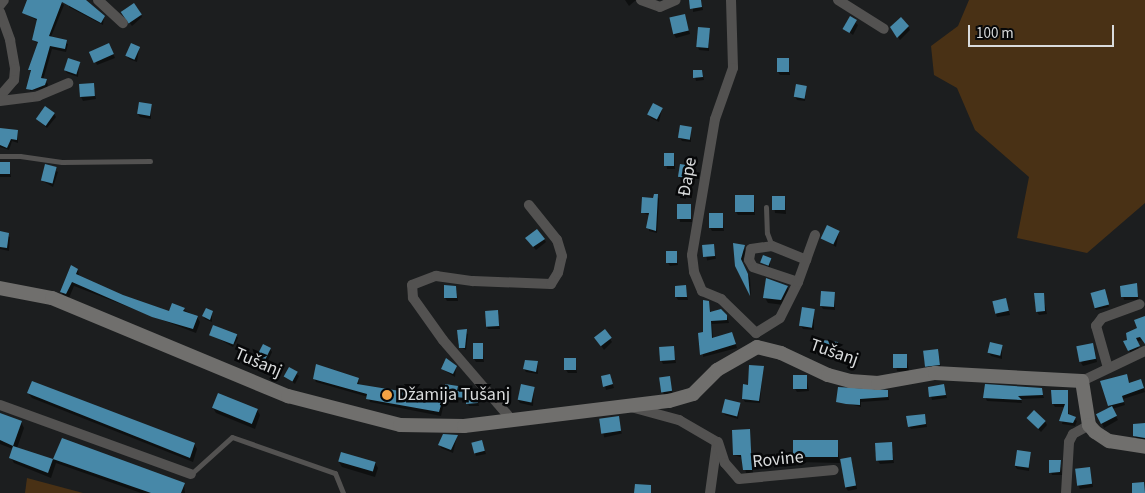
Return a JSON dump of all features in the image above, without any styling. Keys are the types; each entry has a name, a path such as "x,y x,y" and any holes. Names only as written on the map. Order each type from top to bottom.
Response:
{"street":[{"path":"0,5 4,0"},
{"path":"98,0 123,23"},
{"path":"641,0 660,7 676,0"},
{"name":"Đape","path":"730,0 733,68 715,119 692,255 702,291 721,299 757,340"},
{"path":"838,0 884,29"},
{"path":"0,12 15,68 14,80 0,96"},
{"path":"0,101 38,96 68,83"},
{"path":"511,419 443,340 413,298 412,285 436,276 473,281 551,284 558,273 562,256 557,240 529,205"},
{"path":"757,340 780,318 798,282 815,236"},
{"path":"798,282 753,267 749,260 751,249 772,246 806,260"},
{"name":"Tušanj","path":"0,288 52,298 288,396 400,425 464,426 623,405 669,401 693,394 716,370 757,340 828,375 850,381 878,383 935,373 1082,381 1145,351"},
{"path":"1108,368 1096,326 1102,318 1140,304"},
{"path":"1082,381 1089,425 1109,441 1145,448"},
{"path":"0,404 191,474"},
{"name":"Tušanj","path":"623,405 679,420 717,442"},
{"path":"1066,493 1069,442 1074,434 1089,425"},
{"path":"710,488 717,442"},
{"name":"Rovine","path":"717,442 725,463 740,479 834,470"}],"lane":[{"path":"0,156 20,156 62,162 150,161"},
{"path":"766,207 766,233 772,246"},
{"path":"191,474 232,437 334,474 343,493"}],"shaded area":[{"path":"969,0 1145,0 1145,203 1087,253 1017,238 1029,177 975,130 957,88 934,75 931,46 958,26"},
{"path":"27,478 83,493 25,493"}],"building":[{"path":"27,0 86,0 105,16 101,23 62,2 49,36 67,40 65,49 50,46 41,78 47,79 45,85 32,90 26,89 31,70 28,70 38,42 32,40 37,19 22,13"},
{"path":"689,0 701,0 702,7 690,9"},
{"path":"134,3 142,15 129,24 121,12"},
{"path":"685,14 689,31 673,34 669,18"},
{"path":"850,16 857,20 849,33 842,29"},
{"path":"901,17 909,26 897,38 890,27"},
{"path":"698,27 710,28 708,48 696,47"},
{"path":"109,43 114,54 94,63 89,52"},
{"path":"131,43 140,47 134,60 125,56"},
{"path":"68,58 80,62 76,74 64,70"},
{"path":"777,58 789,58 789,72 777,72"},
{"path":"693,70 702,70 703,77 693,78"},
{"path":"94,83 95,96 80,97 79,84"},
{"path":"796,84 807,86 805,99 794,97"},
{"path":"139,102 152,104 150,116 137,114"},
{"path":"653,103 663,108 657,120 647,115"},
{"path":"45,106 55,113 46,126 36,119"},
{"path":"680,125 692,127 690,140 678,138"},
{"path":"0,128 18,130 17,140 11,139 7,148 0,145"},
{"path":"664,153 674,153 674,166 664,166"},
{"path":"0,162 10,162 10,174 0,174"},
{"path":"45,164 57,167 53,183 41,180"},
{"path":"680,164 693,166 691,179 678,177"},
{"path":"654,194 658,194 656,231 646,228 649,213 641,213 642,197 653,198"},
{"path":"735,195 754,195 754,212 735,212"},
{"path":"772,196 785,196 785,210 772,210"},
{"path":"677,204 691,204 691,219 677,219"},
{"path":"709,213 723,213 723,228 709,228"},
{"path":"827,225 840,231 833,245 821,239"},
{"path":"537,229 545,239 533,247 525,238"},
{"path":"0,231 9,233 7,248 0,247"},
{"path":"733,243 745,245 741,259 748,274 750,296 735,266"},
{"path":"714,244 715,256 703,257 702,245"},
{"path":"666,251 677,251 677,263 666,263"},
{"path":"763,255 771,258 769,266 760,262"},
{"path":"71,265 78,269 76,274 123,295 169,311 172,303 185,308 183,311 198,316 193,329 152,317 72,282 66,294 60,292"},
{"path":"766,278 788,286 781,300 763,298"},
{"path":"1137,283 1138,297 1121,297 1120,286"},
{"path":"444,285 456,286 457,298 444,298"},
{"path":"686,285 687,297 675,297 675,286"},
{"path":"1105,289 1109,304 1095,308 1091,293"},
{"path":"821,291 835,292 834,307 820,306"},
{"path":"1034,293 1044,293 1045,311 1036,312"},
{"path":"1006,298 1009,311 995,314 992,301"},
{"path":"703,300 709,301 710,312 721,309 727,315 727,320 711,321 712,338 732,332 736,344 700,355 698,333 703,332"},
{"path":"802,307 815,309 812,328 799,326"},
{"path":"206,308 213,311 210,320 202,316"},
{"path":"498,310 499,326 486,327 485,311"},
{"path":"1145,316 1145,344 1140,337 1136,338 1140,346 1128,351 1123,341 1127,340 1126,333 1137,328 1134,320"},
{"path":"213,325 237,334 233,345 209,335"},
{"path":"467,329 465,348 459,348 457,330"},
{"path":"605,329 612,338 601,346 594,338"},
{"path":"823,340 838,342 836,357 821,355"},
{"path":"990,342 1003,345 1000,356 988,353"},
{"path":"473,343 483,343 483,359 473,359"},
{"path":"1093,343 1096,359 1079,362 1076,346"},
{"path":"263,344 271,348 265,360 257,356"},
{"path":"674,346 675,360 660,361 659,347"},
{"path":"938,349 940,365 925,367 923,351"},
{"path":"893,354 907,354 907,368 893,368"},
{"path":"446,358 457,366 453,374 441,369"},
{"path":"564,358 576,358 576,370 564,370"},
{"path":"525,360 538,361 536,372 523,369"},
{"path":"316,364 359,378 357,384 443,398 439,412 366,399 367,394 313,379"},
{"path":"749,365 764,366 759,401 742,399 743,384 748,385"},
{"path":"289,367 298,372 292,381 284,377"},
{"path":"610,374 613,384 603,387 601,376"},
{"path":"1127,374 1129,383 1141,379 1144,388 1122,396 1124,402 1108,406 1100,381"},
{"path":"793,375 807,375 807,389 793,389"},
{"path":"670,376 672,391 661,392 659,378"},
{"path":"32,381 195,443 190,458 27,393"},
{"path":"445,384 458,386 457,391 477,390 478,403 466,404 466,398 444,396"},
{"path":"521,384 535,387 531,403 518,400"},
{"path":"944,384 946,395 929,397 928,387"},
{"path":"985,384 1042,388 1043,395 1018,396 1022,400 983,398"},
{"path":"838,387 888,390 888,397 860,399 860,405 836,402"},
{"path":"1051,390 1068,390 1068,414 1076,417 1073,423 1059,421 1065,404 1052,404"},
{"path":"218,393 258,409 252,424 212,408"},
{"path":"725,399 741,403 737,416 722,413"},
{"path":"1112,406 1117,416 1101,424 1096,414"},
{"path":"1034,410 1046,421 1038,429 1026,418"},
{"path":"0,413 22,421 13,446 0,440"},
{"path":"925,414 926,424 908,427 906,416"},
{"path":"619,416 621,431 601,434 599,419"},
{"path":"1145,423 1145,438 1133,436 1133,424"},
{"path":"750,429 752,470 743,470 741,455 733,455 732,430"},
{"path":"443,434 458,435 451,450 438,445"},
{"path":"62,438 185,483 181,493 151,493 53,459"},
{"path":"482,440 485,451 474,453 471,443"},
{"path":"793,440 838,440 838,457 793,457"},
{"path":"892,442 893,460 876,461 875,443"},
{"path":"13,446 53,459 48,473 9,458"},
{"path":"1017,450 1031,452 1029,468 1015,466"},
{"path":"341,452 376,462 373,472 338,462"},
{"path":"851,457 856,486 845,487 840,459"},
{"path":"1049,460 1061,460 1060,472 1049,473"},
{"path":"1090,467 1092,484 1077,486 1075,469"},
{"path":"1144,482 1145,493 1132,493 1132,483"},
{"path":"635,484 651,485 651,493 634,493"}],"place":[{"name":"Džamija Tušanj","path":"387,395"}]}
